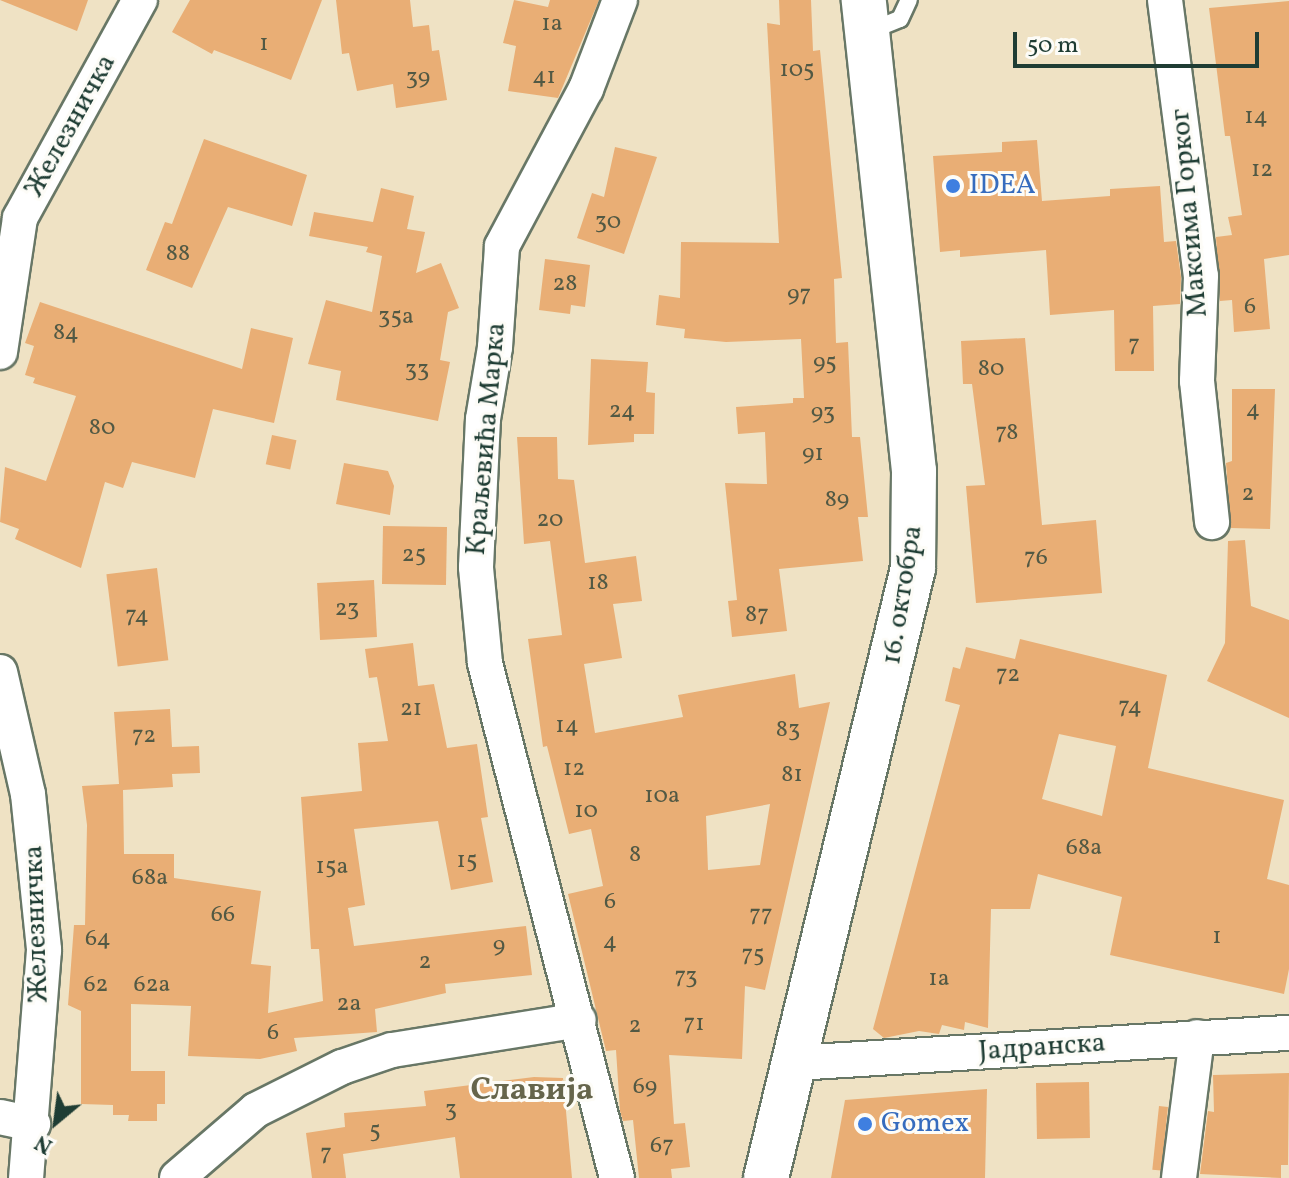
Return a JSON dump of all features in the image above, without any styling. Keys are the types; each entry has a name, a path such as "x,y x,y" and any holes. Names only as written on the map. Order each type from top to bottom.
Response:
{"main road":[{"name":"16. октобра","path":"766,1178 902,630 914,555 914,471 866,16"}],"street":[{"name":"Железничка","path":"0,352 10,217 140,0"},
{"name":"Краљевића Марка","path":"617,1178 579,1020 485,663 476,567 483,419 495,347 502,246 586,89 620,0"},
{"name":"Максима Горког","path":"1165,0 1201,276 1197,381 1212,522"},
{"name":"Железничка","path":"0,672 14,788 44,950 33,1124 26,1178"},
{"path":"177,1178 256,1110 342,1067 392,1050 579,1020"},
{"name":"Јадранска","path":"795,1063 1289,1033"},
{"path":"1179,1178 1197,1037"},
{"path":"0,1117 33,1124"}],"lane":[{"path":"866,16 900,19 909,0"}],"building":[{"path":"0,0 88,0 77,31"},
{"path":"190,0 322,0 291,80 214,50 212,54 172,32"},
{"path":"336,0 410,0 413,27 429,25 432,51 439,50 447,100 396,108 393,84 357,91 349,53 342,54"},
{"path":"514,0 548,7 550,0 599,0 558,98 508,91 516,46 503,43"},
{"path":"779,0 811,0 813,51 820,50 842,278 834,279 836,343 848,342 852,437 860,437 868,517 858,517 863,561 779,569 787,631 732,637 728,601 737,600 725,483 767,484 765,432 738,434 736,407 793,403 793,398 804,398 801,339 726,342 684,338 685,329 656,325 659,295 680,298 681,242 779,243 767,23 780,25"},
{"path":"1289,1 1289,255 1264,259 1270,329 1234,332 1232,300 1220,301 1216,237 1232,235 1228,217 1242,215 1230,136 1225,136 1209,8"},
{"path":"204,139 307,175 292,226 228,207 192,288 146,270 165,222 172,224"},
{"path":"1037,140 1042,201 1110,196 1110,189 1160,186 1164,242 1176,241 1181,277 1180,304 1153,306 1154,371 1115,371 1114,310 1050,315 1046,250 960,257 960,250 940,252 933,156 1002,152 1002,142"},
{"path":"615,147 657,157 624,254 577,238 592,193 604,197"},
{"path":"381,188 414,196 407,229 425,232 416,273 441,263 459,308 448,312 440,360 450,362 438,421 336,400 341,371 308,364 326,300 372,312 382,256 366,252 368,247 309,236 314,212 373,222"},
{"path":"545,259 590,265 585,307 571,305 570,314 539,310"},
{"path":"40,302 242,369 251,328 293,338 274,423 213,409 195,478 132,462 123,488 105,482 81,568 15,539 19,529 0,522 5,467 46,481 76,396 33,383 35,378 25,375 34,346 25,343"},
{"path":"1025,338 1042,525 1096,520 1102,593 976,603 966,486 985,485 972,384 963,384 961,341"},
{"path":"591,359 648,362 646,392 655,393 654,434 634,434 634,442 588,445"},
{"path":"1232,389 1275,389 1270,529 1231,528 1226,463 1232,461"},
{"path":"272,435 296,440 290,470 266,464"},
{"path":"517,437 557,437 558,479 574,480 585,563 636,556 642,601 613,604 622,658 584,664 595,733 683,717 678,695 795,674 799,708 830,702 765,990 745,986 742,1059 669,1055 674,1124 685,1123 690,1167 671,1169 672,1178 639,1178 633,1120 623,1121 620,1111 616,1050 606,1051 568,894 603,886 591,829 569,834 547,746 543,747 528,639 562,635 550,541 524,544","holes":["770,804 760,865 708,870 706,816"]},
{"path":"344,463 388,471 394,486 390,515 336,504"},
{"path":"383,526 447,527 446,585 382,584"},
{"path":"1245,540 1251,606 1289,620 1289,718 1207,681 1225,643 1228,541"},
{"path":"157,568 168,660 118,667 106,574"},
{"path":"374,580 377,637 320,640 317,583"},
{"path":"1020,639 1167,675 1148,768 1284,800 1267,879 1289,885 1289,969 1284,994 1110,955 1122,897 1038,874 1030,909 991,909 988,1028 965,1022 964,1030 942,1025 939,1034 919,1031 884,1038 873,1029 960,705 945,701 953,667 960,669 966,647 1015,659","holes":["1059,734 1116,746 1102,816 1042,799"]},
{"path":"413,643 418,686 434,684 447,748 477,744 488,817 481,818 493,882 451,890 438,821 354,829 365,905 348,908 354,946 526,926 532,975 445,984 446,993 375,1009 377,1032 294,1038 297,1051 260,1059 188,1056 191,1006 131,1004 131,1071 165,1071 165,1104 157,1104 157,1121 128,1121 129,1115 113,1115 113,1105 81,1104 81,1011 68,1005 74,925 85,925 87,825 82,786 119,784 114,712 170,709 172,747 199,746 200,773 172,774 173,787 123,790 124,854 174,854 174,878 261,891 251,964 271,966 268,1013 323,1001 319,949 311,949 301,797 362,791 358,743 388,741 377,677 369,678 365,649"},
{"path":"1289,1073 1288,1165 1281,1165 1281,1178 1200,1174 1208,1111 1214,1112 1213,1075"},
{"path":"534,1077 563,1078 572,1178 460,1178 455,1137 343,1154 346,1178 312,1178 306,1133 345,1127 344,1113 426,1106 424,1091"},
{"path":"1089,1082 1090,1138 1037,1139 1036,1083"},
{"path":"987,1089 985,1178 831,1178 845,1100"},
{"path":"1159,1106 1168,1107 1161,1171 1152,1170"}],"place":[{"name":"IDEA","path":"953,186"},
{"name":"Gomex","path":"865,1124"}],"district":[{"name":"Славија","path":"532,1091"}]}
